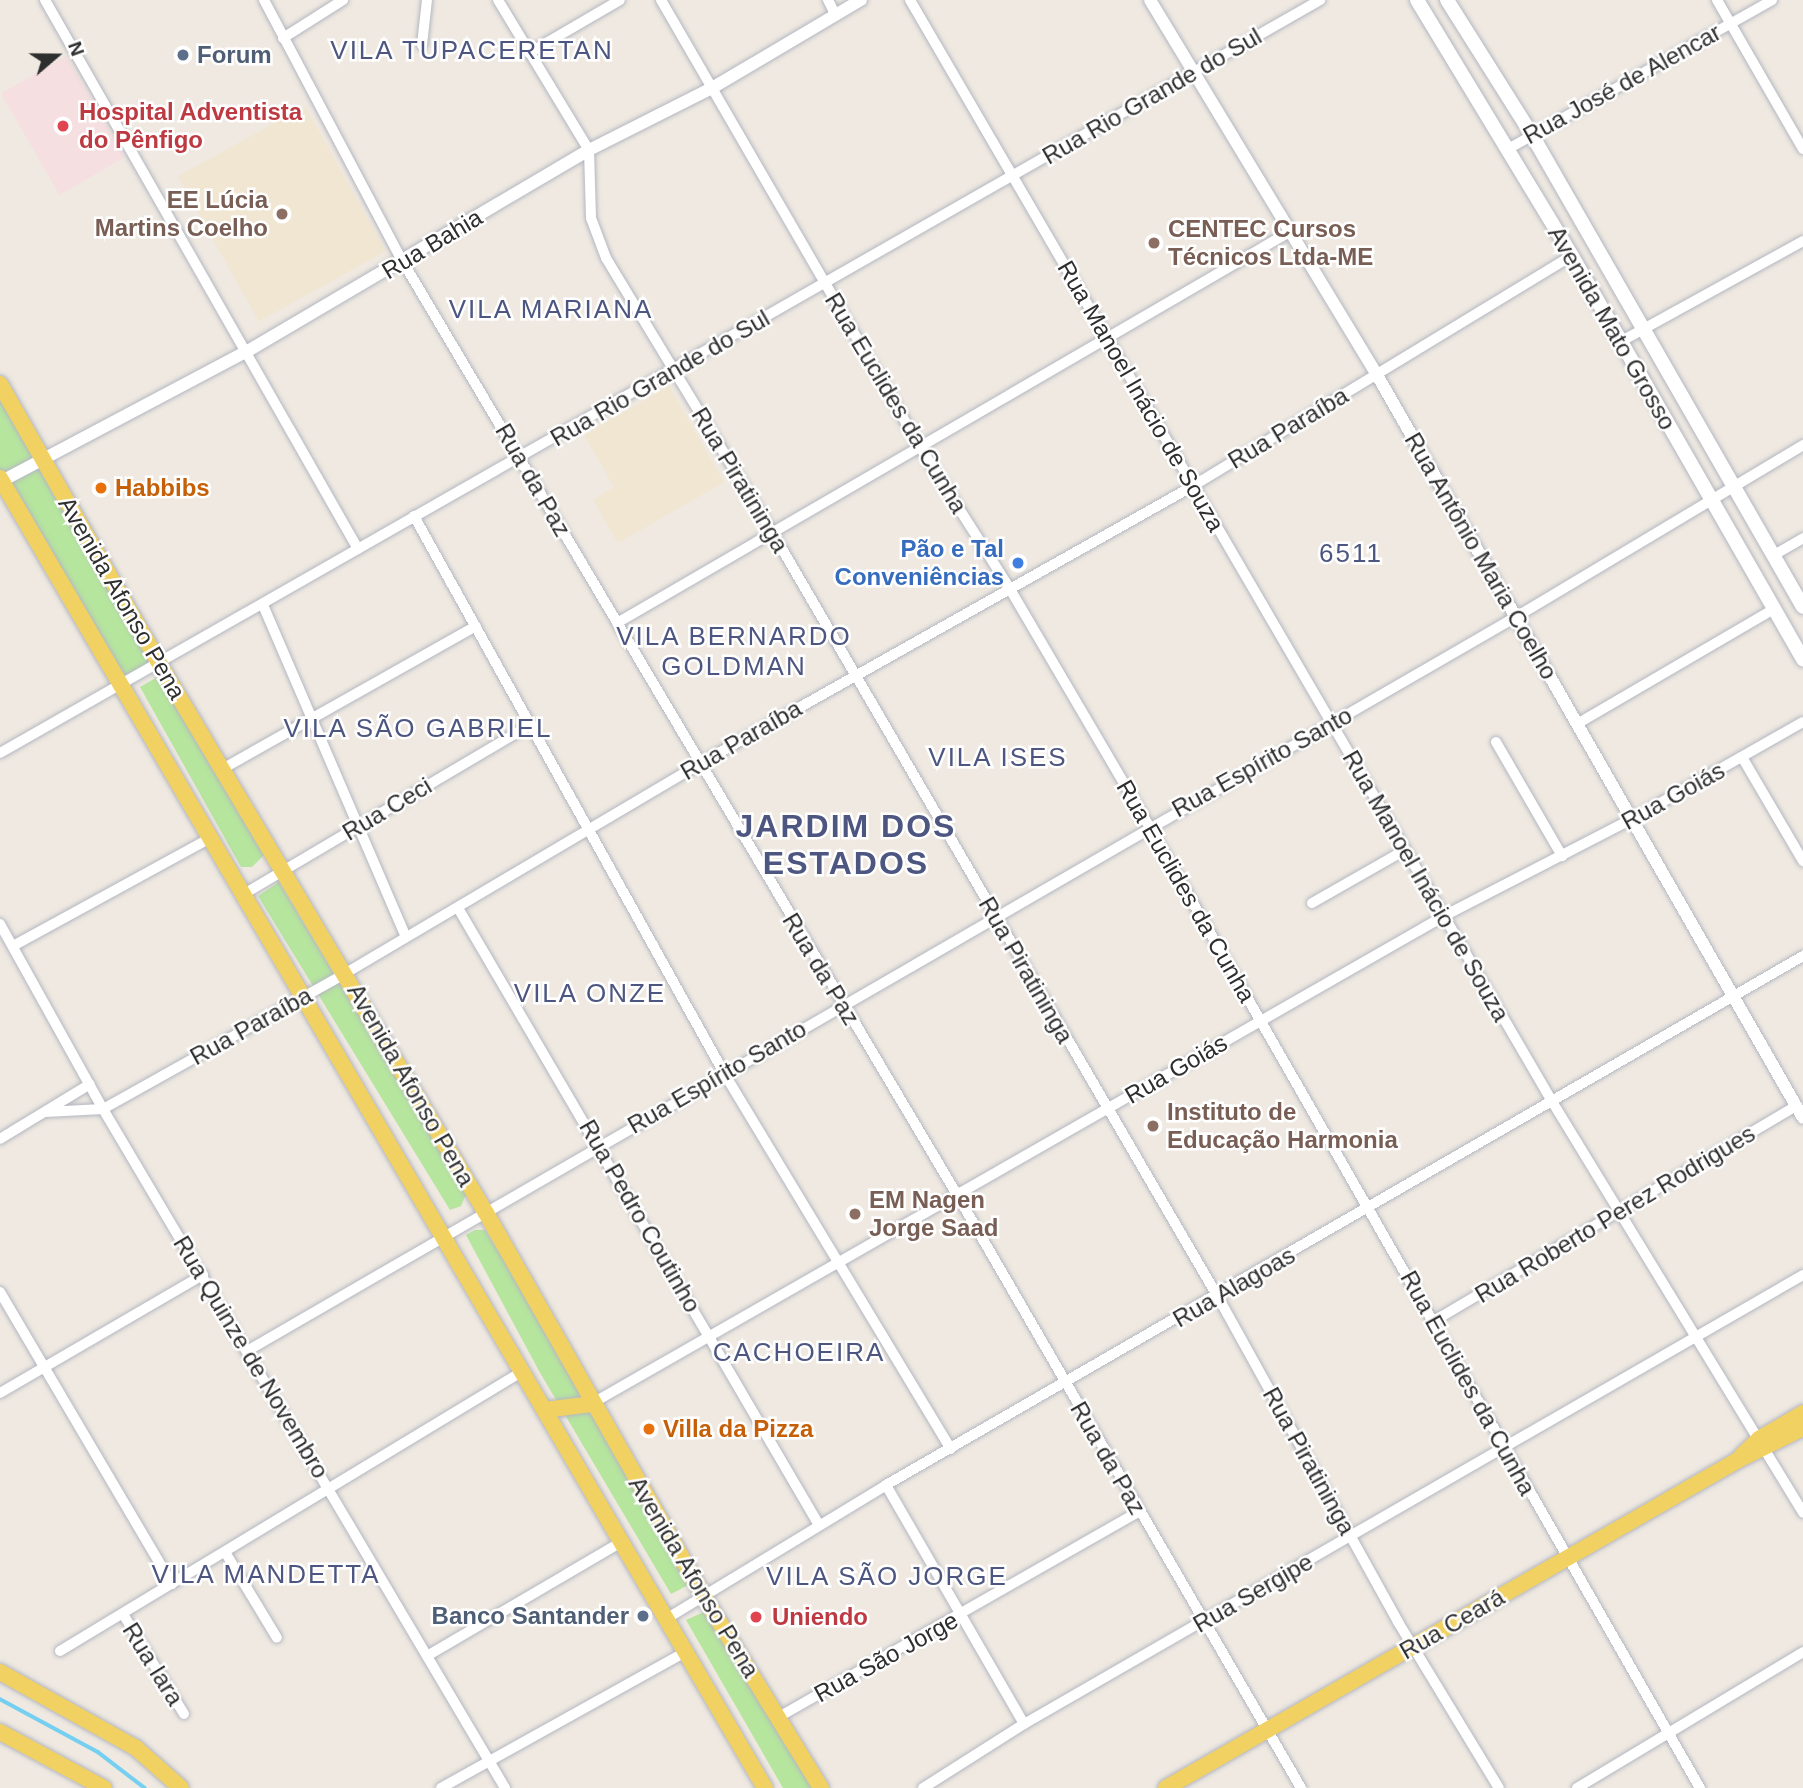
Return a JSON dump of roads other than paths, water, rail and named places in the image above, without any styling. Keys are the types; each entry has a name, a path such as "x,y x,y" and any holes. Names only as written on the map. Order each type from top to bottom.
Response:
{"main road":[{"name":"Avenida Mato Grosso","path":"1417,0 1572,256 1803,659"},
{"name":"Avenida Mato Grosso","path":"1447,0 1532,135 1803,607"},
{"name":"Avenida Afonso Pena","path":"0,384 160,665 286,870 486,1213 591,1404 704,1597 821,1788"},
{"name":"Avenida Afonso Pena","path":"1,480 212,837 765,1788"},
{"path":"545,1410 591,1404"},
{"name":"Rua Ceará","path":"1166,1788 1738,1460 1803,1413"},
{"name":"Rua Ceará","path":"1762,1444 1803,1428"},
{"path":"0,1672 136,1748 181,1788"},
{"path":"0,1732 104,1788"}],"street":[{"path":"45,0 358,549"},
{"name":"Rua da Paz","path":"264,0 403,262 956,1193 1202,1622 1301,1788"},
{"path":"283,38 344,0"},
{"path":"422,45 427,0"},
{"name":"Rua Piratininga","path":"498,0 589,150 595,236 856,674 1218,1297 1413,1646 1499,1788"},
{"path":"529,53 620,0"},
{"name":"Rua Euclides da Cunha","path":"661,0 920,447 1010,589 1149,826 1700,1788"},
{"path":"828,0 835,14"},
{"name":"Rua Bahia","path":"1,480 40,458 93,436 246,352 403,262 589,150 712,88 861,0"},
{"name":"Rua Manoel Inácio de Souza","path":"910,0 1553,1103 1621,1210 1803,1513"},
{"name":"Rua Antônio Maria Coelho","path":"1150,0 1377,375 1577,724 1634,818 1800,1112"},
{"name":"Rua Rio Grande do Sul","path":"0,752 160,665 414,516 521,458 1320,0"},
{"path":"1717,0 1803,149"},
{"name":"Rua José de Alencar","path":"1508,149 1772,0"},
{"path":"617,623 771,530 920,447 1291,231"},
{"path":"1620,342 1803,241"},
{"name":"Rua Paraíba","path":"45,1112 103,1109 346,973 592,830 699,764 1193,486 1572,256"},
{"name":"Rua Espírito Santo","path":"247,1351 1149,826 1516,617 1732,485 1803,445"},
{"path":"414,516 592,830 724,1073 835,1261 951,1449"},
{"path":"1774,555 1803,538"},
{"path":"263,605 406,937"},
{"path":"1577,724 1774,609"},
{"path":"224,768 476,626"},
{"name":"Rua Goiás","path":"591,1404 709,1333 1444,916 1634,818 1803,722"},
{"name":"Rua Ceci","path":"244,894 531,724"},
{"path":"1496,742 1562,856"},
{"path":"1742,757 1803,861"},
{"path":"13,946 212,837"},
{"path":"1312,903 1405,850"},
{"name":"Rua Pedro Coutinho","path":"458,908 819,1525"},
{"name":"Rua Quinze de Novembro","path":"0,924 103,1109 505,1788"},
{"name":"Rua Alagoas","path":"666,1619 886,1485 1218,1297 1736,998 1803,956"},
{"path":"0,1139 90,1084"},
{"name":"Rua Roberto Perez Rodrigues","path":"1434,1321 1621,1210 1800,1112"},
{"path":"0,1393 203,1275"},
{"name":"Rua Sergipe","path":"923,1788 1024,1724 1351,1535 1505,1450 1803,1275"},
{"path":"0,1292 172,1584"},
{"path":"60,1651 523,1371"},
{"path":"886,1485 1024,1724"},
{"name":"Rua São Jorge","path":"777,1718 1140,1511"},
{"path":"427,1657 621,1542"},
{"path":"225,1552 277,1638"},
{"name":"Rua Iara","path":"122,1614 184,1714"},
{"path":"441,1788 685,1652"},
{"path":"1577,1788 1803,1653"}],"waterway":[{"path":"0,1699 98,1752 145,1788"}],"place":[{"name":"Forum","path":"183,55"},
{"name":"Hospital Adventista do Pênfigo","path":"63,126"},
{"name":"EE Lúcia Martins Coelho","path":"282,214"},
{"name":"CENTEC Cursos Técnicos Ltda-ME","path":"1154,243"},
{"name":"Habbibs","path":"101,488"},
{"name":"Pão e Tal Conveniências","path":"1018,563"},
{"name":"Instituto de Educação Harmonia","path":"1153,1126"},
{"name":"EM Nagen Jorge Saad","path":"855,1214"},
{"name":"Villa da Pizza","path":"649,1429"},
{"name":"Banco Santander","path":"643,1616"},
{"name":"Uniendo","path":"756,1617"}],"district":[{"name":"VILA TUPACERETAN","path":"472,51"},
{"name":"VILA MARIANA","path":"551,310"},
{"name":"6511","path":"1351,554"},
{"name":"VILA BERNARDO GOLDMAN","path":"734,652"},
{"name":"VILA SÃO GABRIEL","path":"418,729"},
{"name":"VILA ISES","path":"998,758"},
{"name":"JARDIM DOS ESTADOS","path":"846,846"},
{"name":"VILA ONZE","path":"590,994"},
{"name":"CACHOEIRA","path":"799,1353"},
{"name":"VILA MANDETTA","path":"266,1575"},
{"name":"VILA SÃO JORGE","path":"887,1577"}]}
